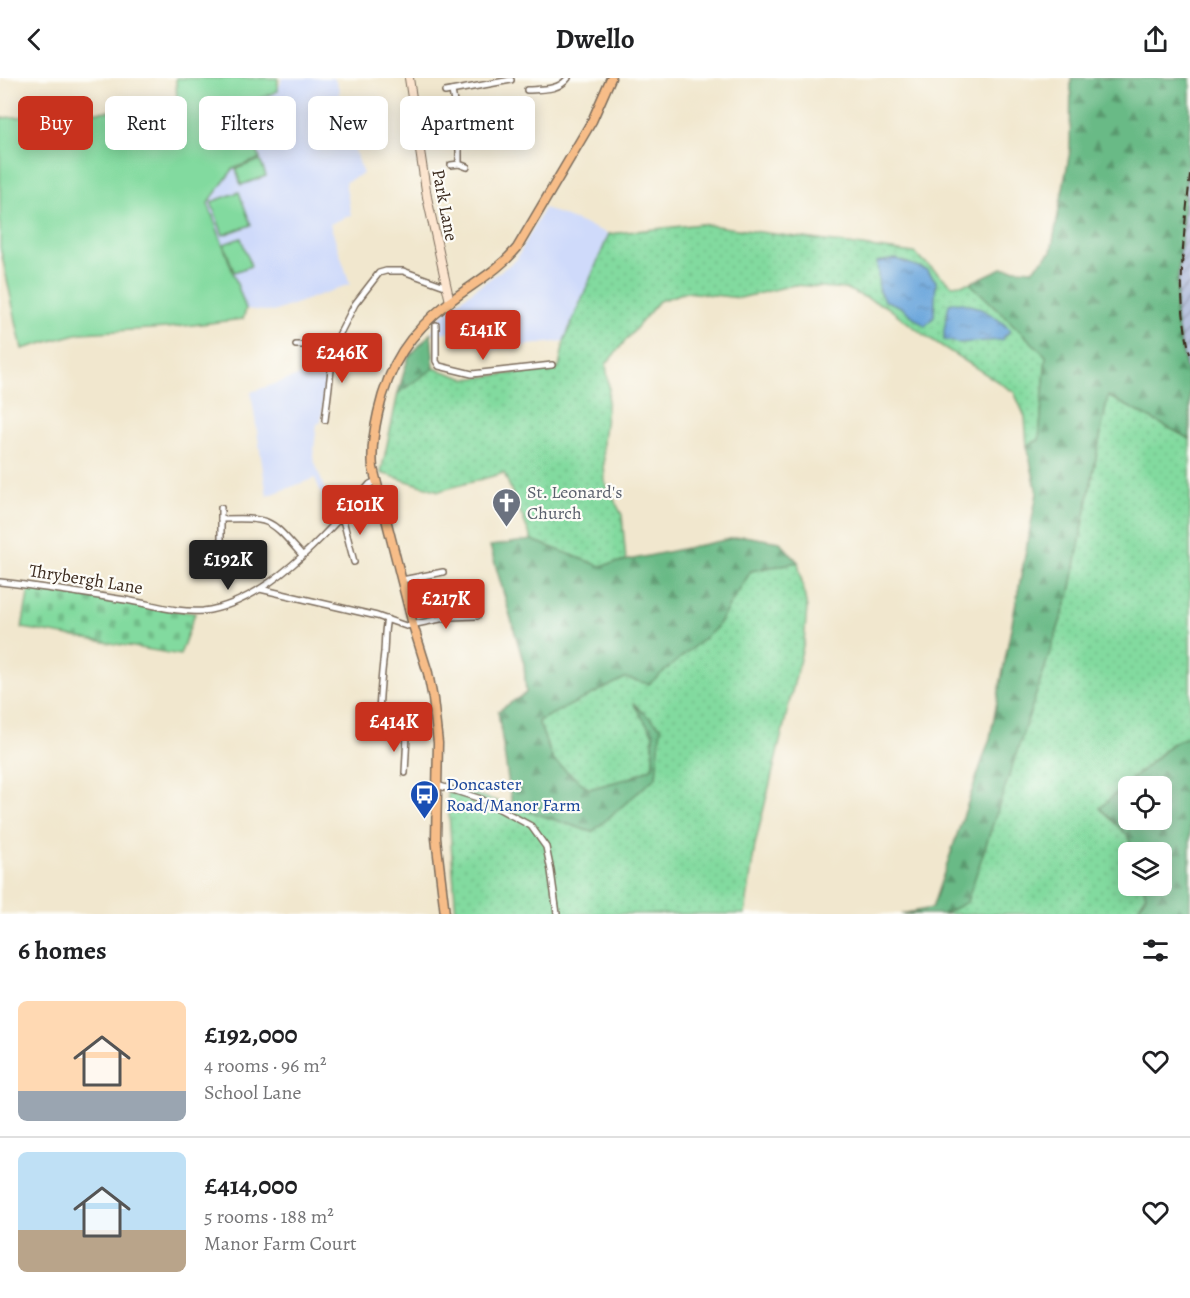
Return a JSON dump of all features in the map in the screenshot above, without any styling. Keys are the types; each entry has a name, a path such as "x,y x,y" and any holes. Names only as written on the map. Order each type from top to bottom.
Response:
{"main road":[{"path":"445,914 436,838 438,743 436,717 428,673 413,625 376,480 372,457 373,443 386,382 393,366 423,324 494,271 517,248 592,121 611,78"}],"street":[{"name":"Park Lane","path":"409,78 411,96"},
{"path":"527,90 554,88 568,78"},
{"path":"450,96 449,92 511,80"},
{"name":"Park Lane","path":"420,150 445,286 450,302"},
{"path":"459,150 459,164"},
{"path":"451,165 459,164 466,168"},
{"path":"325,420 334,345 355,304 380,273 403,272 445,286"},
{"path":"436,325 436,361 439,366 472,374 552,365"},
{"path":"296,345 334,345"},
{"path":"260,589 302,555 376,480"},
{"path":"221,547 222,508"},
{"path":"342,516 354,562"},
{"path":"222,519 256,518 266,521 276,527 302,555"},
{"path":"402,580 443,572"},
{"name":"Thrybergh Lane","path":"0,582 58,588 179,610 203,611 225,605 260,589"},
{"path":"260,589 387,619 399,624 413,625 450,617 477,616"},
{"path":"387,619 383,635 378,732 409,735 405,773"},
{"path":"436,785 481,800 531,826 546,847 552,871 557,914"}],"shaded area":[{"path":"282,78 334,78 340,90 338,96 308,96 308,150 355,150 363,174 345,182 351,215 330,224 350,284 273,312 246,309 208,203 234,168 236,150 296,150 296,96 266,96 278,91"},
{"path":"1190,131 1190,388 1175,316"},
{"path":"544,208 609,234 564,341 485,350 480,331 431,333 439,318 457,302 516,260"},
{"path":"328,366 321,422 317,424 313,457 333,513 330,515 315,478 267,496 251,392"}],"green space":[{"path":"176,78 278,78 278,91 266,96 199,96 199,150 257,150 260,159 234,168 208,203 246,309 243,319 167,328 80,333 22,349 0,247 0,118 18,117 18,150 93,150 93,112 105,111 105,150 187,150 187,96 177,96"},
{"path":"1071,78 1190,78 1190,131 1175,316 1190,388 1190,439 1108,396 1070,592 967,902 944,914 901,914 932,908 990,738 1037,493 1027,446 1039,440 1046,356 970,283 1002,268 1032,270 1051,252 1070,151"},
{"path":"260,160 266,176 241,185 236,169"},
{"path":"239,192 251,225 223,235 211,202"},
{"path":"701,224 914,253 952,285 970,283 1046,356 1039,440 1027,446 1025,417 1014,392 924,335 887,307 846,289 794,285 740,298 686,292 659,301 606,364 609,388 603,442 605,482 622,515 626,561 600,566 532,540 504,473 439,491 381,473 398,393 434,368 466,379 559,368 564,341 609,234"},
{"path":"241,238 251,266 234,272 224,244"},
{"path":"431,333 434,368 398,393 408,358"},
{"path":"1108,396 1190,439 1190,736 1172,743 1135,776 1118,776 1118,792 1100,808 1118,826 1118,830 1122,830 1128,836 1130,842 1118,842 1118,896 1145,896 1135,914 944,914 967,901 1070,592"},
{"path":"744,536 780,542 798,562 751,571 715,629 649,684 625,678 538,721 553,760 589,789 630,778 653,767 653,734 634,705 661,727 656,777 592,832 512,806 498,711 526,693 524,664 490,546 532,540 600,566"},
{"path":"798,562 807,608 804,642 755,845 745,914 456,914 447,785 592,832 656,777 655,728 633,702 653,734 653,767 630,778 589,789 553,760 538,721 625,678 715,629 751,571"},
{"path":"29,589 195,613 180,655 22,628"},
{"path":"1190,736 1190,914 1135,914 1145,896 1172,896 1172,842 1130,842 1122,830 1172,830 1172,776 1136,776 1173,743"},
{"path":"1118,792 1118,826 1100,808"}],"water":[{"path":"896,259 927,270 936,281 934,317 925,326 901,307 884,300 879,291 877,262"},
{"path":"954,302 971,305 985,311 1011,330 1001,340 958,343 944,340 949,304"}],"railway":[{"path":"1190,175 1182,264 1185,331 1190,354"}],"place":[{"name":"St. Leonard's Church","path":"506,528"},
{"name":"Doncaster Road/Manor Farm","path":"425,820"}]}
